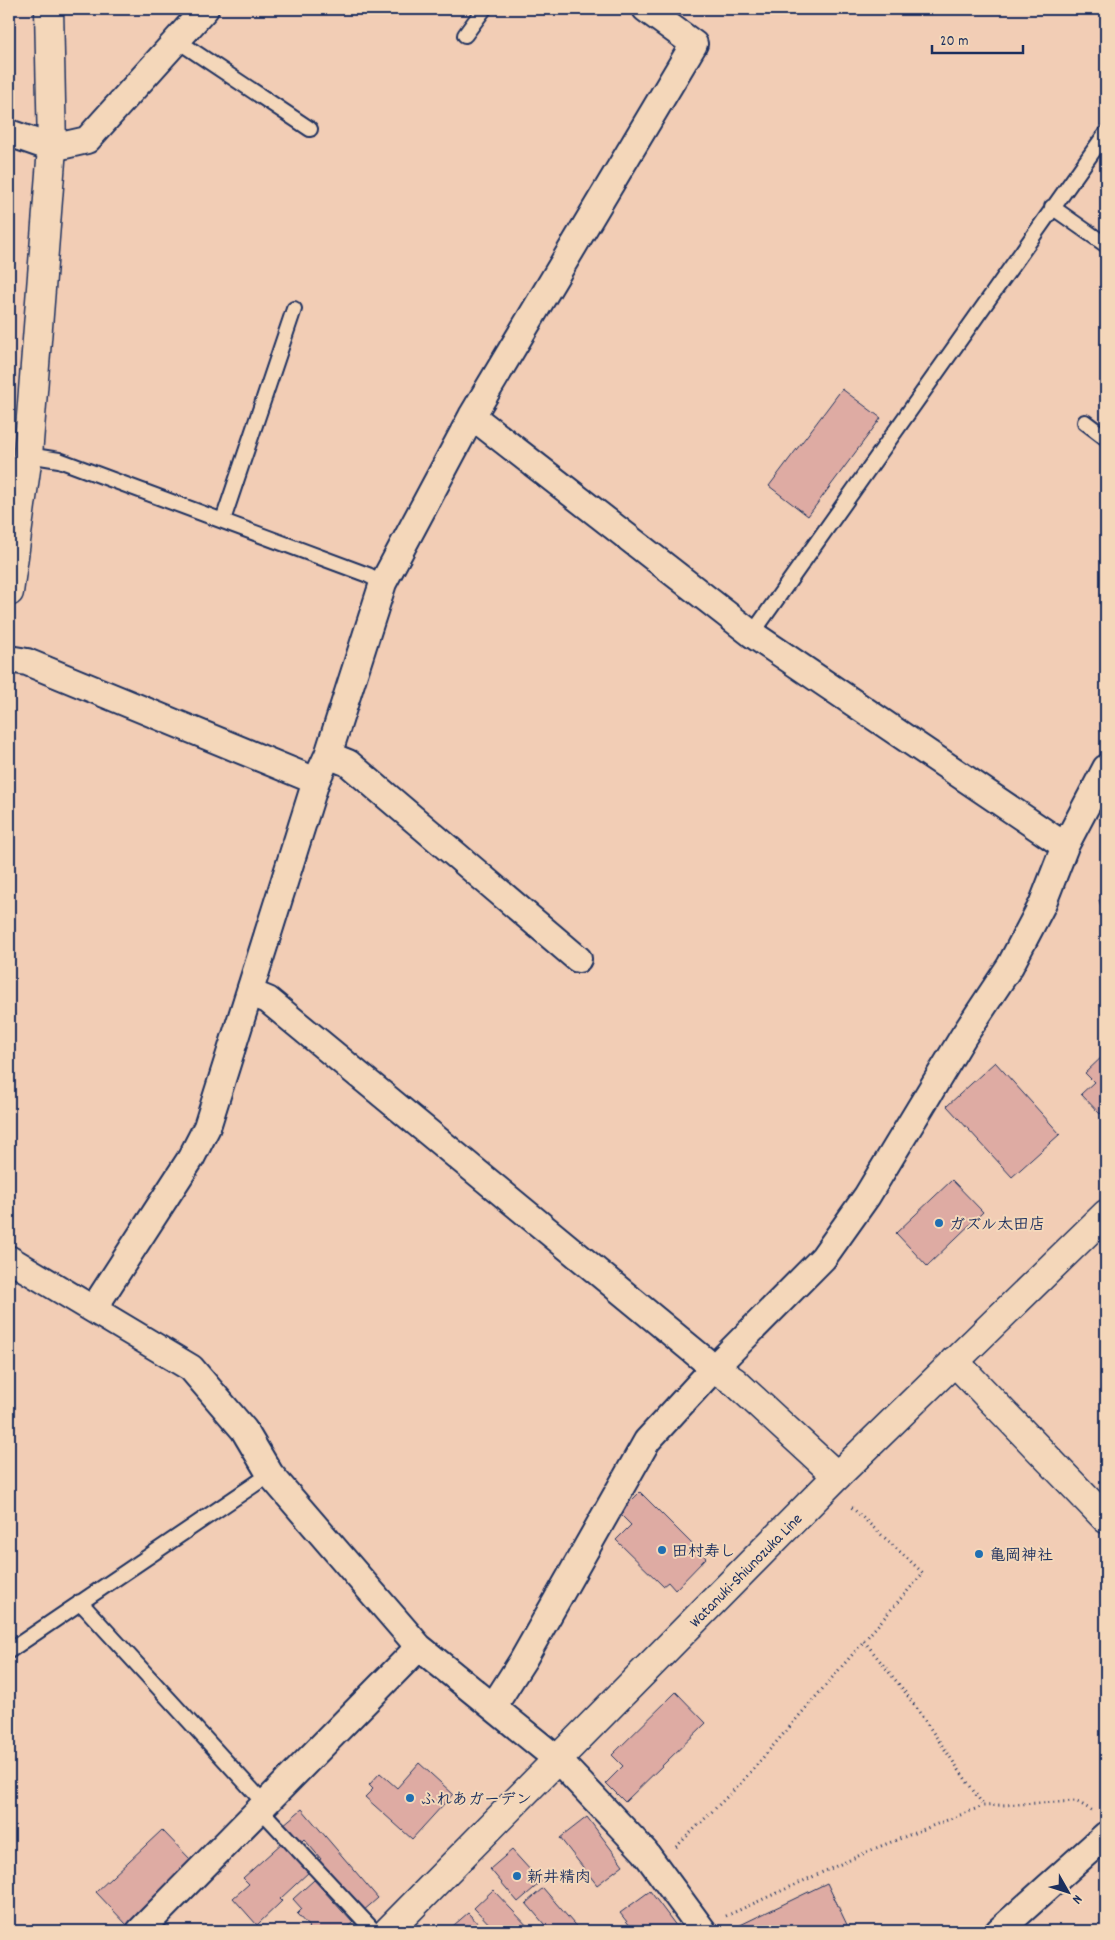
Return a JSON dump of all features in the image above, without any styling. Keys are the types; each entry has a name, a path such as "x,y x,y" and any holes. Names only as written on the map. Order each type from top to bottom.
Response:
{"main road":[{"path":"9,592 28,455 52,148 49,9"},
{"name":"Watanuki-Shiunozuka Line","path":"388,1931 837,1476 1106,1214"},
{"path":"954,1361 1106,1519"},
{"path":"714,1368 735,1382 837,1476"}],"street":[{"path":"9,133 52,148 87,140 205,9"},
{"path":"94,1308 191,1158 207,1127 251,993 316,781 328,755 383,583 472,416 694,44 646,9"},
{"path":"472,416 752,634 1065,846"},
{"path":"9,659 27,662 316,781"},
{"path":"328,755 348,763 578,959"},
{"path":"493,1707 524,1660 646,1441 714,1368 824,1258 856,1212 963,1037 1010,966 1042,905 1065,846 1106,768"},
{"path":"251,993 275,1007 714,1368"},
{"path":"9,1259 94,1308 191,1368 244,1430 270,1474 419,1647 558,1760 656,1866 702,1930"},
{"path":"140,1931 419,1647"},
{"path":"999,1931 1102,1824"}],"lane":[{"path":"465,35 484,9"},
{"path":"178,41 310,129"},
{"path":"752,634 1106,133"},
{"path":"1052,208 1106,245"},
{"path":"223,520 294,309"},
{"path":"1085,422 1106,438"},
{"path":"28,455 59,460 368,575 383,583"},
{"path":"9,1651 270,1474"},
{"path":"80,1602 374,1931"}],"path":[{"path":"656,1866 740,1784 922,1573 847,1503"},
{"path":"864,1641 905,1692 984,1806"},
{"path":"702,1930 876,1848 984,1806 1076,1801 1102,1824"}],"shaded area":[{"path":"9,9 13,9 13,122 9,121"}],"building":[{"path":"842,389 881,418 808,516 769,486"},
{"path":"1106,898 1106,923 1099,900"},
{"path":"1106,1053 1106,1108 1100,1114 1081,1094 1094,1082 1085,1073"},
{"path":"995,1062 1060,1134 1012,1177 947,1106"},
{"path":"952,1180 983,1212 927,1266 896,1233"},
{"path":"640,1492 706,1558 675,1590 668,1582 663,1586 616,1540 631,1525 619,1513"},
{"path":"676,1692 706,1723 625,1802 606,1783 623,1766 612,1755"},
{"path":"419,1763 453,1794 412,1839 365,1797 373,1789 369,1785 380,1773 397,1788"},
{"path":"302,1809 378,1898 362,1912 318,1861 321,1859 304,1839 299,1844 283,1825"},
{"path":"587,1817 623,1865 597,1885 560,1838"},
{"path":"162,1830 192,1861 127,1925 96,1892"},
{"path":"283,1842 310,1871 280,1899 282,1901 257,1925 233,1898 249,1884 243,1878"},
{"path":"512,1850 541,1882 518,1902 490,1869"},
{"path":"314,1880 353,1923 344,1931 305,1931 309,1927 297,1914 302,1909 293,1899"},
{"path":"827,1883 850,1931 728,1931"},
{"path":"543,1888 580,1931 550,1931 526,1903"},
{"path":"493,1890 532,1931 496,1931 474,1908"},
{"path":"650,1891 680,1931 634,1931 620,1913"},
{"path":"468,1913 485,1931 447,1931"}],"place":[{"name":"ガズル太田店","path":"939,1223"},
{"name":"田村寿し","path":"662,1550"},
{"name":"亀岡神社","path":"979,1554"},
{"name":"ふれあガーデン","path":"410,1798"},
{"name":"新井精肉","path":"517,1876"}]}
